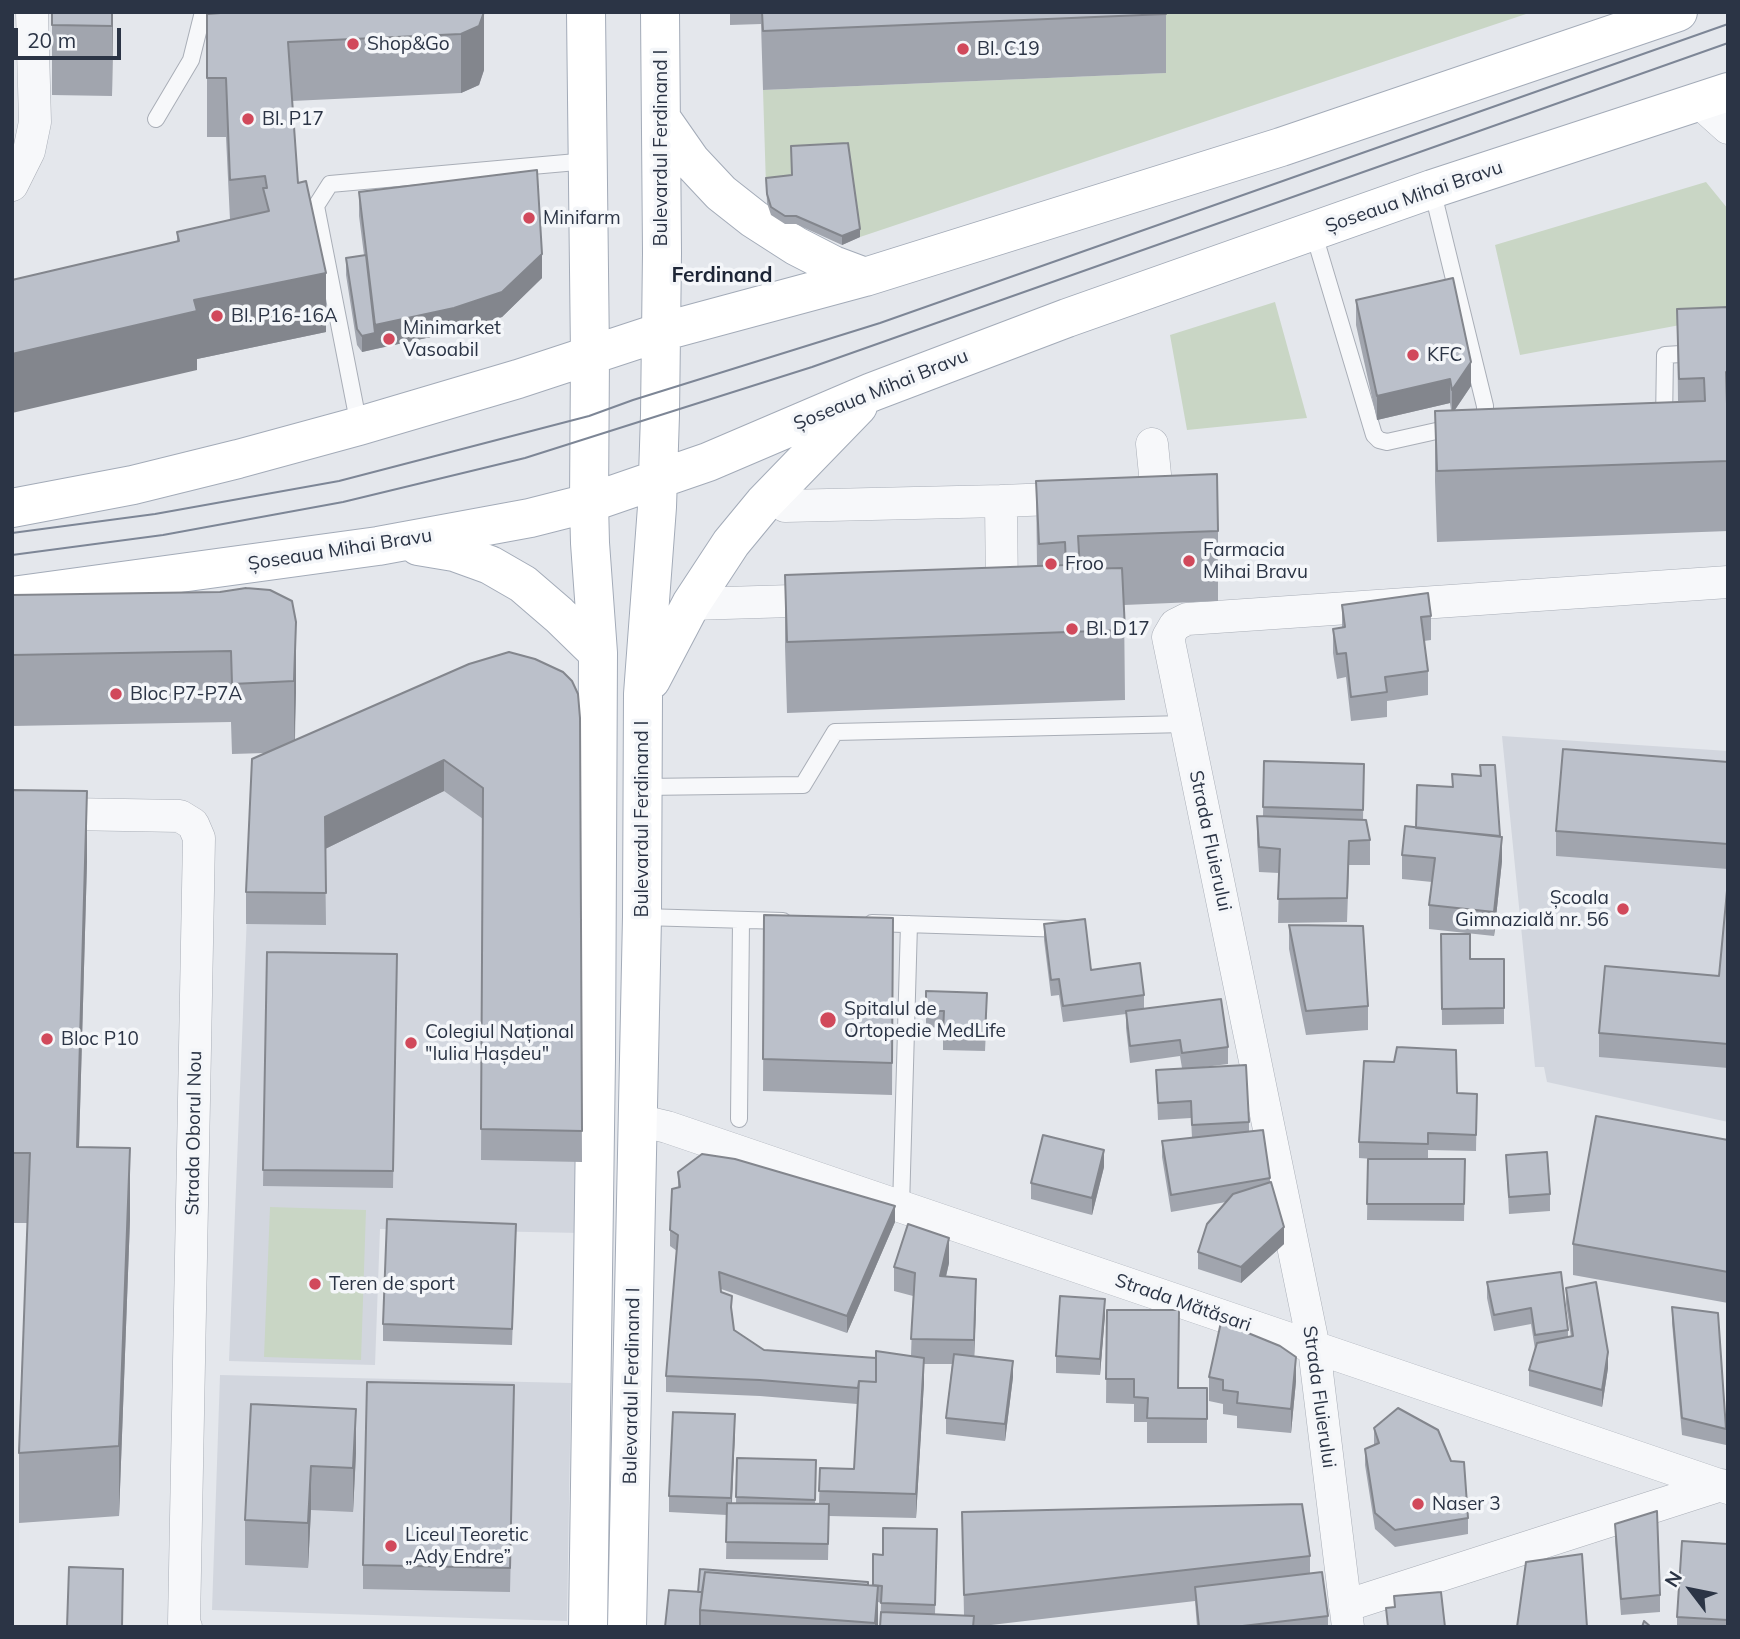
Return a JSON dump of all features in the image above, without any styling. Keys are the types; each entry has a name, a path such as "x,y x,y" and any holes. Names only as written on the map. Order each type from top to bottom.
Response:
{"main road":[{"name":"Bulevardul Ferdinand I","path":"586,12 589,503 597,653 596,1059 588,1615"},
{"name":"Bulevardul Ferdinand I","path":"627,1615 642,917 643,694 659,480 660,12"},
{"path":"12,508 133,485 359,426 661,332 865,277 1281,147 1678,12"},
{"name":"Șoseaua Mihai Bravu","path":"12,596 378,546 530,518 589,503 708,462 872,392 1067,318 1432,190 1713,97"},
{"path":"661,118 691,161 721,193 754,219 796,247 865,277"},
{"path":"596,785 691,604 731,543 764,503 872,392"},
{"path":"378,546 416,546 454,552 490,565 523,584 597,653"},
{"path":"588,1615 627,1615"}],"street":[{"path":"12,185 29,151 35,122 32,12"},
{"path":"1713,97 1728,128"},
{"path":"785,506 1157,495 1152,444"},
{"path":"961,596 1002,595 1001,501"},
{"name":"Strada Fluierului","path":"1724,1487 1347,1616 1314,1349 1168,638 1175,625 1187,619 1728,582"},
{"path":"691,604 853,600"},
{"name":"Strada Oborul Nou","path":"12,813 180,816 193,824 199,838 184,1609 186,1627"},
{"name":"Strada Mătăsari","path":"637,1120 667,1127 1724,1487"}],"lane":[{"path":"156,119 191,60 203,12"},
{"path":"359,426 316,206 330,184 588,161"},
{"path":"1313,231 1374,435 1387,442 1480,421 1485,415 1485,406 1432,190"},
{"path":"1664,433 1665,355 1728,351"},
{"path":"643,787 803,785 835,732 1186,724"},
{"path":"642,917 793,921"},
{"path":"739,1119 741,920"},
{"path":"858,923 1083,929"},
{"path":"901,1207 909,924"}],"shaded area":[{"name":"Colegiul Național \"Iulia Hașdeu\"","path":"563,703 581,1233 380,1229 375,1365 229,1361 252,790"},
{"name":"Școala Gimnazială nr. 56","path":"1502,736 1728,751 1728,1122 1547,1082 1544,1067 1535,1067"},
{"name":"Liceul Teoretic „Ady Endre”","path":"220,1375 571,1383 567,1621 212,1610"}],"green space":[{"path":"1163,12 1532,12 860,237 848,152 792,183 766,186 763,90 1165,73"},
{"path":"1706,182 1728,209 1728,316 1520,355 1495,245"},
{"path":"1275,302 1307,418 1187,430 1170,335"},
{"name":"Teren de sport","path":"270,1207 366,1210 361,1360 264,1357"}],"building":[{"path":"52,12 112,12 112,26 52,25"},
{"path":"484,12 479,26 461,34 288,42 298,183 306,181 326,273 194,300 197,311 12,354 12,280 179,241 177,232 269,211 263,188 267,188 265,176 230,180 226,78 207,78 207,14"},
{"path":"762,12 1166,12 1166,14 763,31"},
{"path":"848,143 860,229 842,236 796,216 785,216 771,207 766,178 792,175 791,146"},
{"path":"537,170 542,254 502,292 454,308 375,325 359,192"},
{"path":"366,255 375,333 362,336 357,329 346,258"},
{"name":"KFC","path":"1453,278 1471,362 1452,390 1450,379 1377,396 1356,300"},
{"path":"1728,307 1728,461 1437,471 1435,411 1705,401 1704,378 1679,379 1677,309"},
{"path":"1217,474 1218,531 1078,536 1080,569 1122,568 1125,630 787,642 785,575 1066,565 1065,542 1039,544 1036,481"},
{"path":"246,588 270,590 292,601 296,622 294,681 232,684 231,651 12,655 12,595 220,592"},
{"path":"1428,593 1431,616 1421,617 1428,671 1385,677 1387,692 1351,697 1346,653 1337,654 1333,629 1345,627 1342,605"},
{"path":"509,652 535,659 563,672 572,681 578,694 582,1131 481,1129 483,788 444,760 325,817 326,893 246,892 252,759 469,664"},
{"path":"1563,749 1728,762 1728,844 1556,831"},
{"path":"1264,761 1364,764 1363,810 1263,807"},
{"path":"1480,765 1495,765 1500,836 1416,828 1417,785 1453,787 1452,774 1481,776"},
{"name":"Bloc P10","path":"12,790 87,791 77,1147 130,1148 119,1446 19,1453 30,1153 12,1153"},
{"path":"1257,816 1366,820 1370,840 1349,841 1347,898 1278,899 1280,849 1259,847"},
{"path":"1405,826 1502,837 1494,912 1429,905 1435,858 1402,855"},
{"path":"1728,880 1728,1044 1599,1033 1605,966 1719,976"},
{"name":"Spitalul de Ortopedie MedLife","path":"764,915 893,918 892,1063 763,1059"},
{"path":"1085,919 1091,970 1140,963 1144,995 1063,1006 1059,979 1051,980 1044,924"},
{"path":"1289,925 1363,926 1368,1006 1306,1011"},
{"path":"1441,934 1470,934 1470,959 1504,959 1504,1008 1442,1009"},
{"path":"267,952 397,954 393,1171 263,1170"},
{"path":"926,991 987,993 985,1035 943,1033 944,1011 926,1011"},
{"path":"1221,999 1228,1047 1182,1053 1180,1040 1130,1046 1126,1011"},
{"path":"1397,1047 1456,1050 1457,1093 1477,1094 1476,1135 1428,1133 1428,1144 1359,1142 1364,1061 1394,1062"},
{"path":"1246,1065 1249,1122 1192,1125 1191,1101 1158,1103 1156,1070"},
{"path":"1596,1116 1728,1140 1728,1272 1573,1244"},
{"path":"1263,1130 1270,1178 1171,1195 1162,1141"},
{"path":"1043,1135 1104,1150 1092,1198 1031,1183"},
{"path":"1547,1152 1550,1194 1509,1197 1506,1155"},
{"path":"702,1154 735,1159 895,1206 847,1316 719,1272 721,1292 732,1296 734,1330 764,1350 876,1358 876,1382 859,1381 858,1388 666,1376 678,1235 670,1230 672,1189 680,1187 678,1172"},
{"path":"1368,1159 1465,1159 1464,1204 1367,1204"},
{"path":"1271,1182 1284,1227 1241,1267 1198,1252 1207,1224 1233,1194"},
{"path":"387,1219 516,1224 512,1329 383,1324"},
{"path":"908,1224 949,1238 940,1276 976,1279 974,1340 911,1339 915,1273 894,1267"},
{"path":"1561,1272 1568,1330 1535,1335 1531,1308 1494,1315 1487,1282"},
{"path":"1596,1282 1608,1352 1602,1390 1529,1370 1537,1343 1573,1336 1566,1288"},
{"path":"1060,1296 1105,1299 1100,1359 1056,1356"},
{"path":"1672,1307 1718,1313 1726,1429 1682,1418"},
{"path":"1107,1310 1179,1310 1178,1388 1207,1388 1207,1419 1147,1418 1148,1398 1134,1397 1134,1379 1106,1379"},
{"path":"1221,1322 1280,1346 1296,1357 1291,1409 1237,1403 1238,1392 1223,1390 1223,1380 1209,1377"},
{"path":"876,1351 924,1358 916,1494 819,1491 820,1468 854,1469 859,1381 876,1382"},
{"path":"954,1354 1013,1361 1005,1424 946,1418"},
{"name":"Liceul Teoretic „Ady Endre”","path":"367,1382 514,1385 510,1568 363,1565"},
{"path":"251,1404 356,1409 353,1468 311,1466 308,1523 245,1520"},
{"name":"Naser 3","path":"1398,1408 1438,1430 1451,1461 1464,1462 1468,1518 1395,1530 1375,1513 1365,1449 1379,1443 1374,1428"},
{"path":"673,1412 735,1414 731,1498 669,1496"},
{"path":"737,1458 816,1460 815,1500 736,1497"},
{"path":"727,1503 829,1504 828,1544 726,1542"},
{"path":"1302,1504 1310,1556 964,1595 962,1512"},
{"path":"1657,1511 1660,1595 1621,1599 1615,1524"},
{"path":"883,1528 937,1529 935,1605 881,1603 882,1586 873,1585 873,1554 883,1555"},
{"path":"1682,1541 1728,1544 1728,1620 1677,1617"},
{"path":"1582,1554 1587,1627 1517,1627 1526,1562"},
{"path":"69,1567 123,1569 122,1627 67,1627"},
{"path":"700,1569 868,1582 868,1585 705,1572 702,1592 698,1592"},
{"path":"705,1572 878,1586 875,1623 700,1610"},
{"path":"1322,1572 1328,1616 1234,1627 1199,1627 1195,1587"},
{"path":"669,1590 702,1592 700,1627 665,1627"},
{"path":"1441,1592 1445,1627 1388,1627 1386,1608 1395,1607 1394,1596"},
{"path":"881,1612 974,1616 973,1627 880,1627"}],"tram line":[{"path":"12,533 155,514 339,481 589,416 880,323 1728,24"},
{"path":"12,555 163,535 343,502 525,458 812,367 1728,43"}],"place":[{"name":"Shop&Go","path":"353,44"},
{"name":"Bl. C19","path":"963,49"},
{"name":"Bl. P17","path":"248,119"},
{"name":"Minifarm","path":"529,218"},
{"name":"Bl. P16-16A","path":"217,316"},
{"name":"Minimarket Vasoabil","path":"389,339"},
{"name":"KFC","path":"1413,355"},
{"name":"Farmacia Mihai Bravu","path":"1189,561"},
{"name":"Froo","path":"1051,564"},
{"name":"Bl. D17","path":"1072,629"},
{"name":"Bloc P7-P7A","path":"116,694"},
{"name":"Școala Gimnazială nr. 56","path":"1623,909"},
{"name":"Spitalul de Ortopedie MedLife","path":"828,1020"},
{"name":"Bloc P10","path":"47,1039"},
{"name":"Colegiul Național \"Iulia Hașdeu\"","path":"411,1043"},
{"name":"Teren de sport","path":"315,1284"},
{"name":"Naser 3","path":"1418,1504"},
{"name":"Liceul Teoretic „Ady Endre”","path":"391,1546"}],"district":[{"name":"Ferdinand","path":"722,276"}]}
